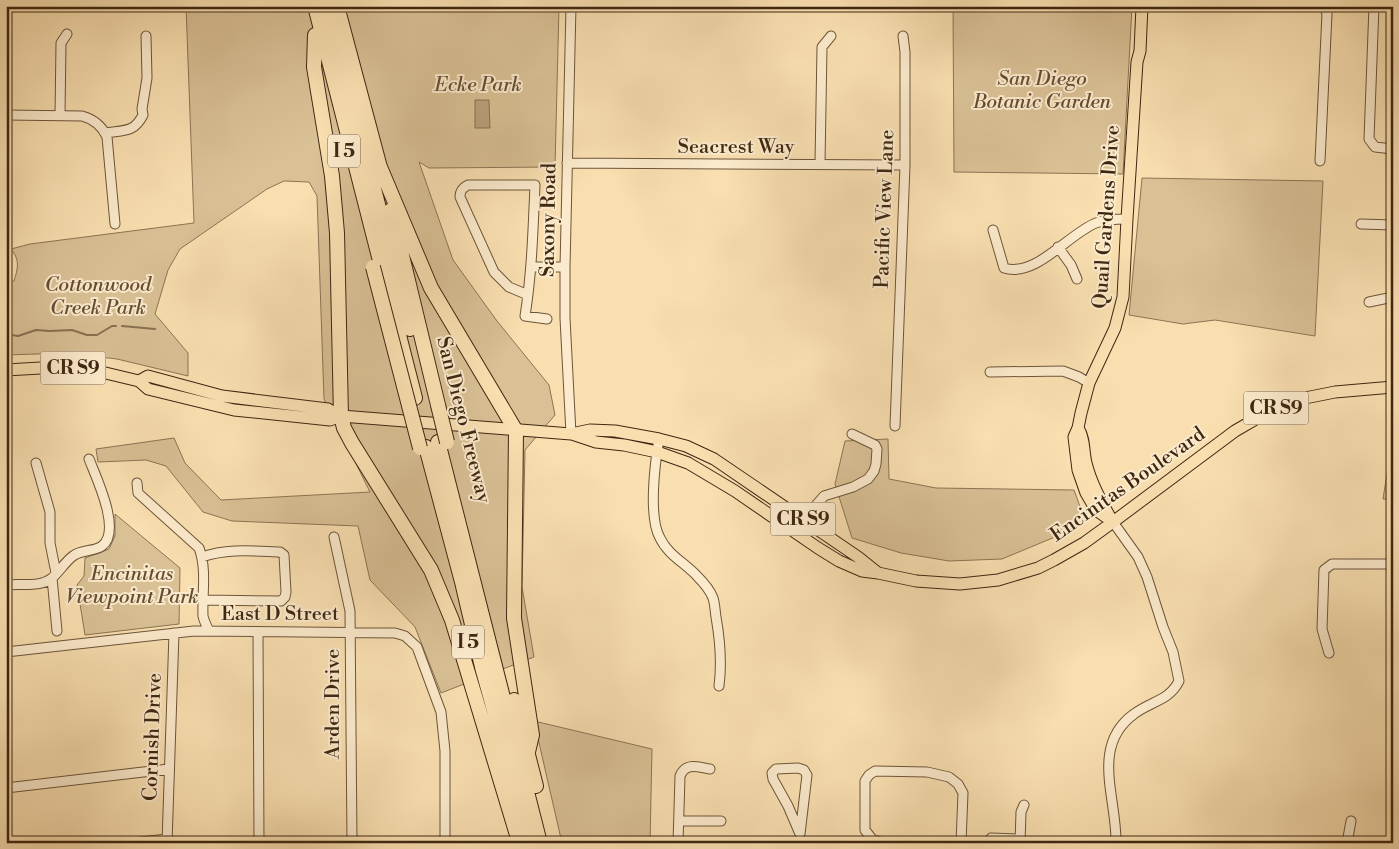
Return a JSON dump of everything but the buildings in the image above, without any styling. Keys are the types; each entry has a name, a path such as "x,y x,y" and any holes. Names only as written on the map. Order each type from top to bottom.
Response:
{"highway":[{"name":"San Diego Freeway","path":"308,6 373,267 433,445 528,752 549,843"},
{"path":"315,6 415,398 433,445 540,843"},
{"path":"327,6 433,405"},
{"name":"San Diego Freeway","path":"337,6 380,168 433,405 433,445 521,840"},
{"path":"316,35 314,67 332,176 337,233 341,416 344,428 431,570 452,620 521,840"},
{"path":"380,168 430,288 516,430 514,618 532,735 528,752"}],"main road":[{"name":"Quail Gardens Drive","path":"1136,6 1134,51 1137,62"},
{"name":"Quail Gardens Drive","path":"1113,522 1094,485 1086,463 1083,436 1078,428 1089,383 1115,328 1125,287 1126,219 1142,6"},
{"name":"Encinitas Boulevard","path":"6,370 58,367 93,370 139,381 148,376 222,396 328,409 341,416 571,434 596,430 616,431 659,439 686,446 714,459 858,557 878,573"},
{"name":"Encinitas Boulevard","path":"571,434 596,442 624,445 656,452 688,463 840,561 862,571 916,582 960,584 998,580 1038,568 1054,560 1084,543 1234,432 1273,409 1305,398 1335,392 1393,387"}],"street":[{"name":"Saxony Road","path":"571,6 565,267 565,318 571,434"},
{"path":"1320,161 1327,14 1324,6"},
{"path":"1374,6 1369,139 1375,147 1393,149"},
{"path":"60,115 61,43 67,34"},
{"path":"105,132 132,129 138,125 143,114 142,109 147,78 146,36"},
{"path":"820,164 822,46 831,36"},
{"name":"Pacific View Lane","path":"895,426 905,165 906,52 903,36"},
{"path":"6,116 82,116 90,118 105,132 115,224"},
{"name":"Seacrest Way","path":"567,162 905,165"},
{"path":"528,295 509,288 494,272 460,198 460,192 464,187 468,185 535,185 532,267 528,295 525,316 547,319"},
{"path":"993,230 1004,268 1017,270 1040,262 1058,247 1096,223 1111,219 1126,219"},
{"path":"1361,224 1393,225"},
{"path":"1058,247 1071,265 1077,279"},
{"path":"532,267 565,267"},
{"path":"1369,302 1393,297"},
{"path":"990,372 1063,371 1089,383"},
{"path":"803,520 824,496 862,483 874,471 877,457 875,445 852,434"},
{"path":"659,439 656,452 653,506 656,526 660,538 674,557 696,575 707,587 713,599 720,649 719,686"},
{"path":"6,585 36,584 54,576 74,555 83,551 97,549 104,544 110,533 105,500 88,459"},
{"path":"36,463 50,512 50,543 57,631"},
{"path":"137,483 138,493 199,548 202,557 203,618 209,631"},
{"path":"1113,522 1138,557 1147,577 1173,652 1179,680 1169,696 1139,710 1123,722 1116,733 1110,749 1108,772 1116,843"},
{"name":"Arden Drive","path":"334,537 350,611 352,843"},
{"path":"202,557 215,552 225,551 280,552 284,555 286,592 285,597 281,601 204,600"},
{"path":"1329,653 1322,629 1324,570 1332,564 1393,564"},
{"path":"194,631 203,618"},
{"name":"East D Street","path":"6,652 194,631 350,632 404,636 417,647 441,712 445,752 445,843"},
{"path":"258,632 259,843"},
{"name":"Cornish Drive","path":"167,841 174,633"},
{"path":"678,843 680,776 682,769 689,765 710,769"},
{"path":"798,768 804,770 807,776 801,838 788,806 773,780 772,773 776,769 798,768"},
{"path":"6,788 169,769"},
{"path":"882,843 872,839 865,830 865,782 874,771 927,772 949,778 958,784 963,793 961,843"},
{"path":"991,838 1020,841 1021,812 1024,805"},
{"path":"679,821 721,821"},
{"path":"1347,843 1351,821"},
{"path":"132,843 167,841"}],"green space":[{"path":"186,6 559,6 555,167 429,168 419,162 453,260 497,321 549,385 555,415 525,450 522,587 534,657 441,693 415,627 370,580 358,526 232,521 203,512 166,466 146,460 98,462 96,449 174,438 185,463 221,500 370,492 324,399 317,196 309,182 284,181 267,189 180,249 168,270 155,314 188,353 188,376 117,359 68,353 6,355 6,282 14,281 17,264 16,257 11,249 30,244 194,223"},
{"name":"San Diego Botanic Garden","path":"953,6 1132,6 1123,174 954,172"},
{"path":"1142,178 1323,181 1315,336 1215,320 1183,324 1129,315"},
{"path":"888,439 889,479 936,488 1074,490 1082,512 1067,532 1002,559 949,561 901,553 852,538 835,484 845,441"},
{"path":"1392,442 1393,499 1383,499"},
{"name":"Encinitas Viewpoint Park","path":"115,514 180,568 179,624 85,635 77,585 84,576 85,558 109,549 115,536"},
{"path":"534,721 652,749 650,843 562,843"}],"shaded area":[{"path":"475,100 489,100 490,128 475,128"}],"waterway":[{"path":"6,334 18,336 36,330 72,330 87,335 97,335 112,326 116,326"},
{"path":"122,326 155,329"}],"park label":[{"name":"Ecke Park","path":"478,85"},
{"name":"Cottonwood Creek Park","path":"98,296"}]}
